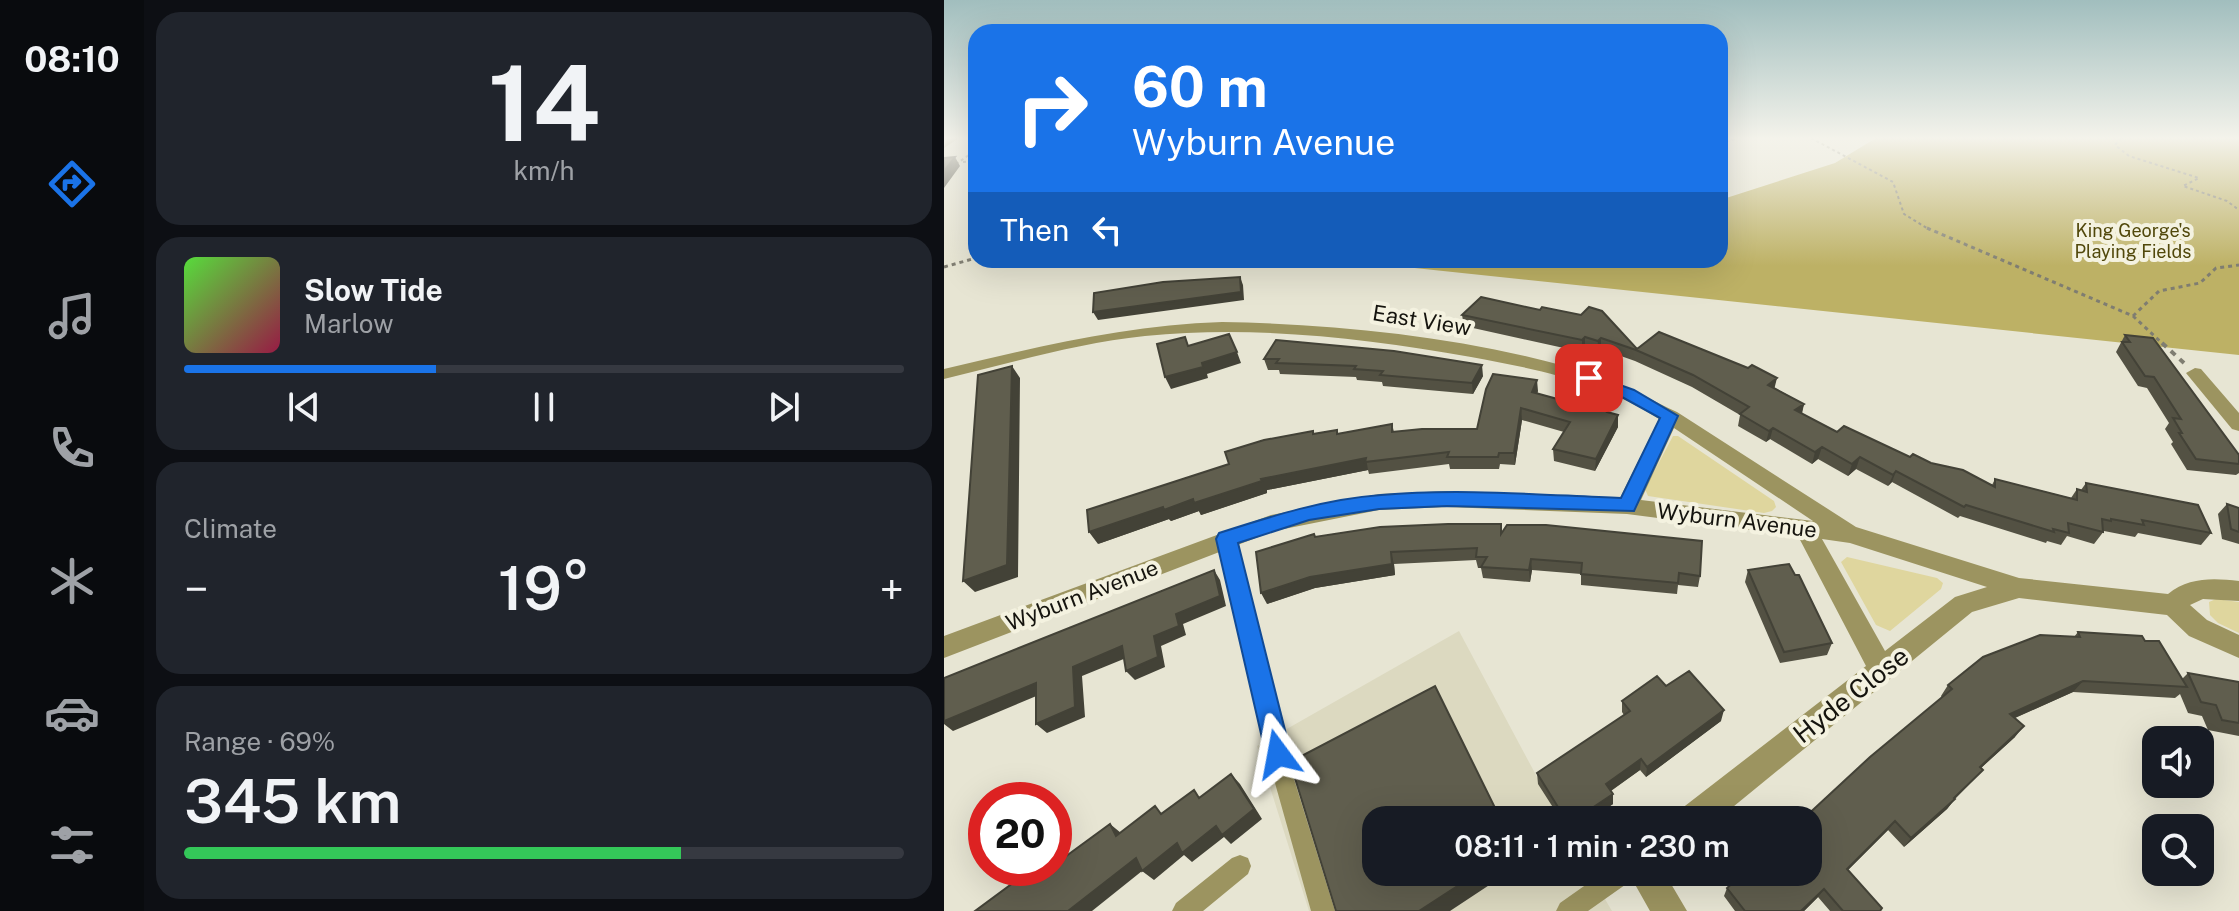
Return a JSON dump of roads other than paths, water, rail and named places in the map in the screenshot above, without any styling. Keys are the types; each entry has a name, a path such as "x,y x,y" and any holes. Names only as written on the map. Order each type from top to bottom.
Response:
{"street":[{"name":"East View","path":"945,377 1101,338 1145,331 1292,329 1384,337 1521,361 1611,385 1670,416 1850,534"},
{"path":"2195,373 2239,425"},
{"path":"1627,506 1670,416"},
{"name":"Wyburn Avenue","path":"944,647 1226,539 1309,513 1379,502 1447,499 1627,506 1850,534 2019,588"},
{"path":"1806,530 1882,671"},
{"path":"2173,605 2183,594 2204,587 2239,591"},
{"path":"2019,588 2173,605 2198,628 2239,647"},
{"name":"Hyde Close","path":"1710,806 1964,604 2019,588"},
{"path":"1653,886 1670,911"}],"lane":[{"path":"1226,539 1323,911"},
{"path":"1184,911 1240,866"},
{"path":"1568,911 1604,886"}],"park label":[{"name":"King George's Playing Fields","path":"2133,241"}]}
